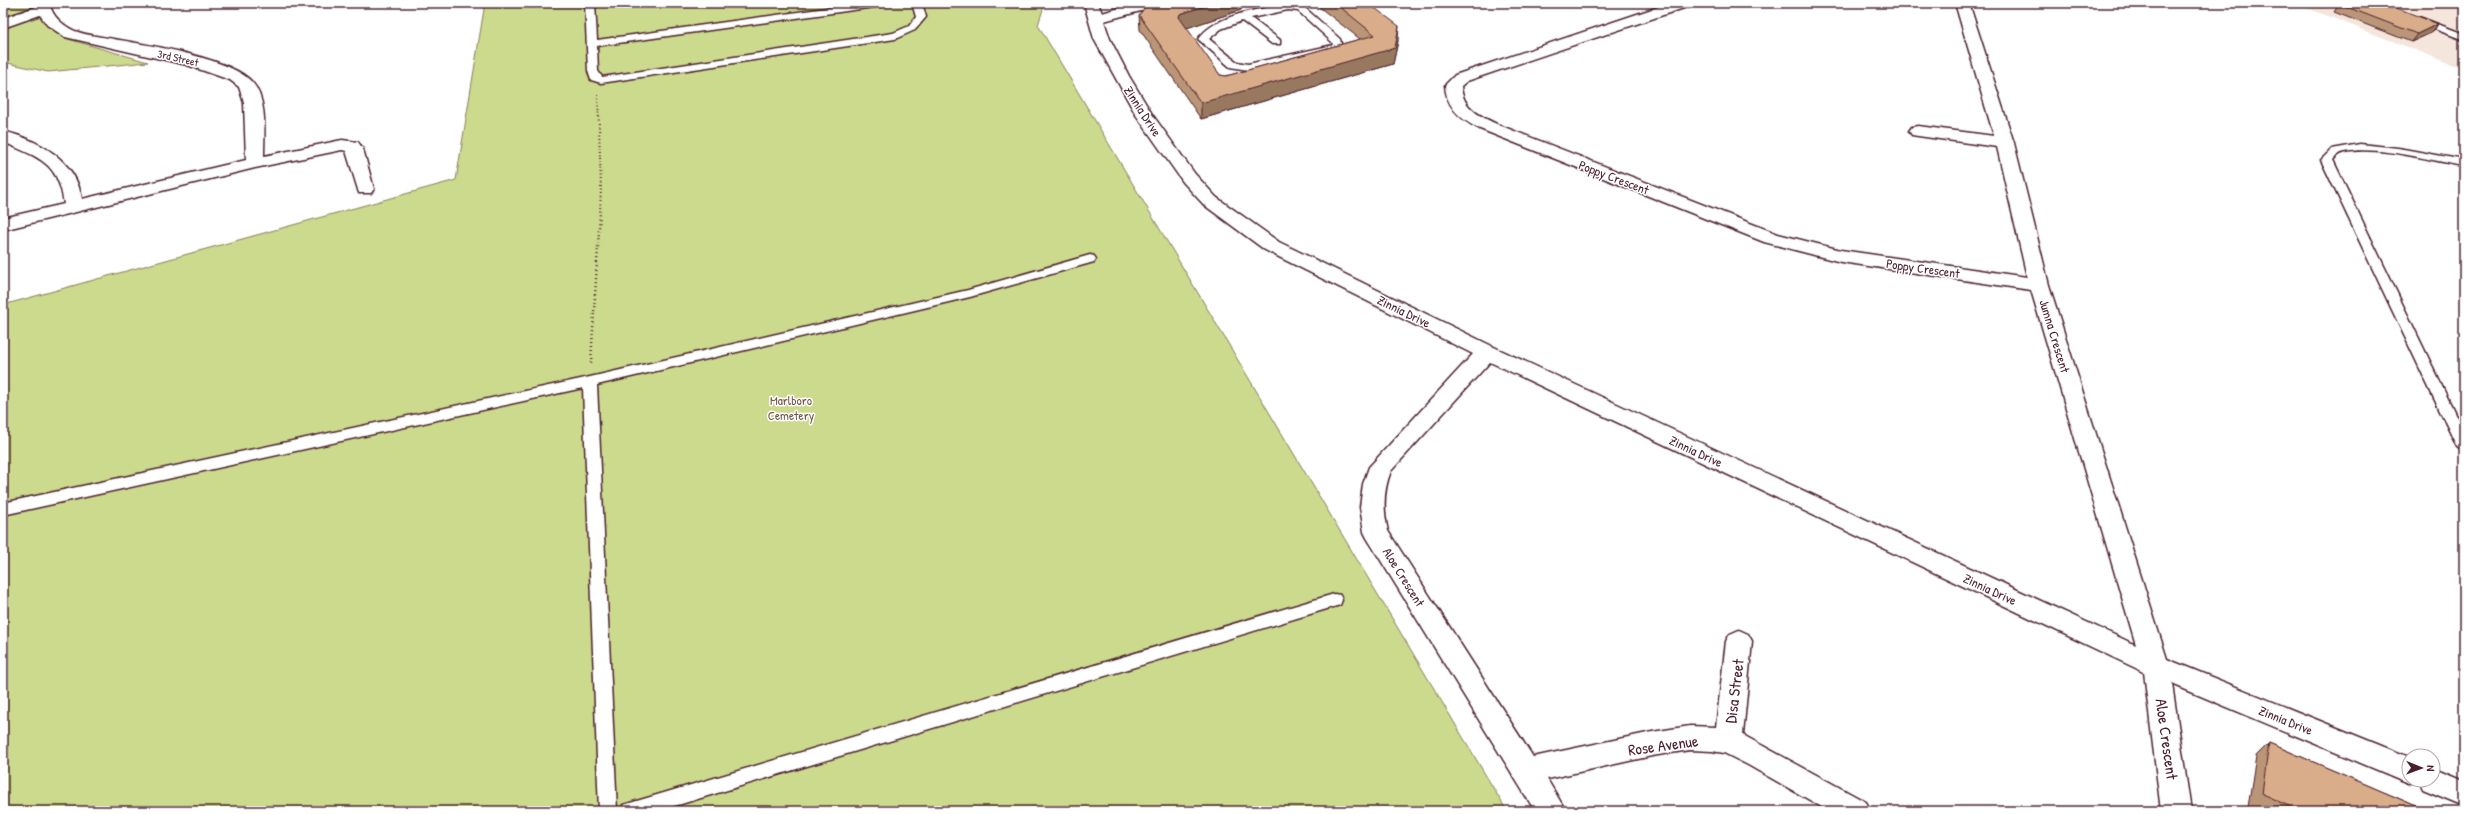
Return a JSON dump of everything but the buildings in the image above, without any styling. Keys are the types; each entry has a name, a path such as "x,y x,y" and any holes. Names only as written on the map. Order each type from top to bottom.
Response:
{"street":[{"path":"1093,11 1154,3"},
{"name":"Poppy Crescent","path":"1685,3 1456,80 1453,86 1454,97 1464,113 1493,129 1771,238 1841,256 2040,285"},
{"name":"Jumna Crescent","path":"1962,3 2005,143 2040,285 2156,666"},
{"path":"3,23 43,6"},
{"name":"3rd Street","path":"43,6 56,26 70,34 214,67 242,80 247,87 252,105 255,163"},
{"name":"Zinnia Drive","path":"1093,11 1109,55 1144,115 1189,178 1210,201 1272,246 1487,352 2156,666 2401,767"},
{"path":"1918,131 2005,143"},
{"path":"3,136 46,155 58,164 68,177 74,207"},
{"path":"3,224 334,145 348,145 354,149 365,189"},
{"name":"Aloe Crescent","path":"1487,352 1382,467 1374,482 1371,514 1376,532 1551,811"},
{"name":"Disa Street","path":"1728,741 1740,641"},
{"name":"Aloe Crescent","path":"2156,666 2176,811"},
{"name":"Rose Avenue","path":"1527,771 1690,738 1728,741 1856,811"},
{"path":"2441,783 2464,792"}],"lane":[{"path":"590,3 593,71 597,80 895,36 916,25 921,18 918,3"},
{"path":"592,44 882,3"},
{"path":"1261,3 1271,6 1301,9 1337,41 1338,46 1334,50 1248,67 1238,67 1203,39 1210,31 1271,6"},
{"path":"2408,16 2464,37"},
{"path":"1244,18 1276,42"},
{"path":"2464,162 2374,149 2352,148 2336,151 2327,160 2464,447"},
{"path":"3,509 590,382 970,293 1090,259"},
{"path":"590,382 608,811"},
{"path":"630,811 1334,600"}],"path":[{"path":"590,382 601,188 597,80"}],"shaded area":[{"path":"2294,3 2464,3 2464,69"}],"green space":[{"path":"3,3 38,3 61,37 148,62 48,72 3,62"},
{"name":"Marlboro Cemetery","path":"485,3 1045,3 1038,25 1507,811 3,811 3,305 456,180"}]}
